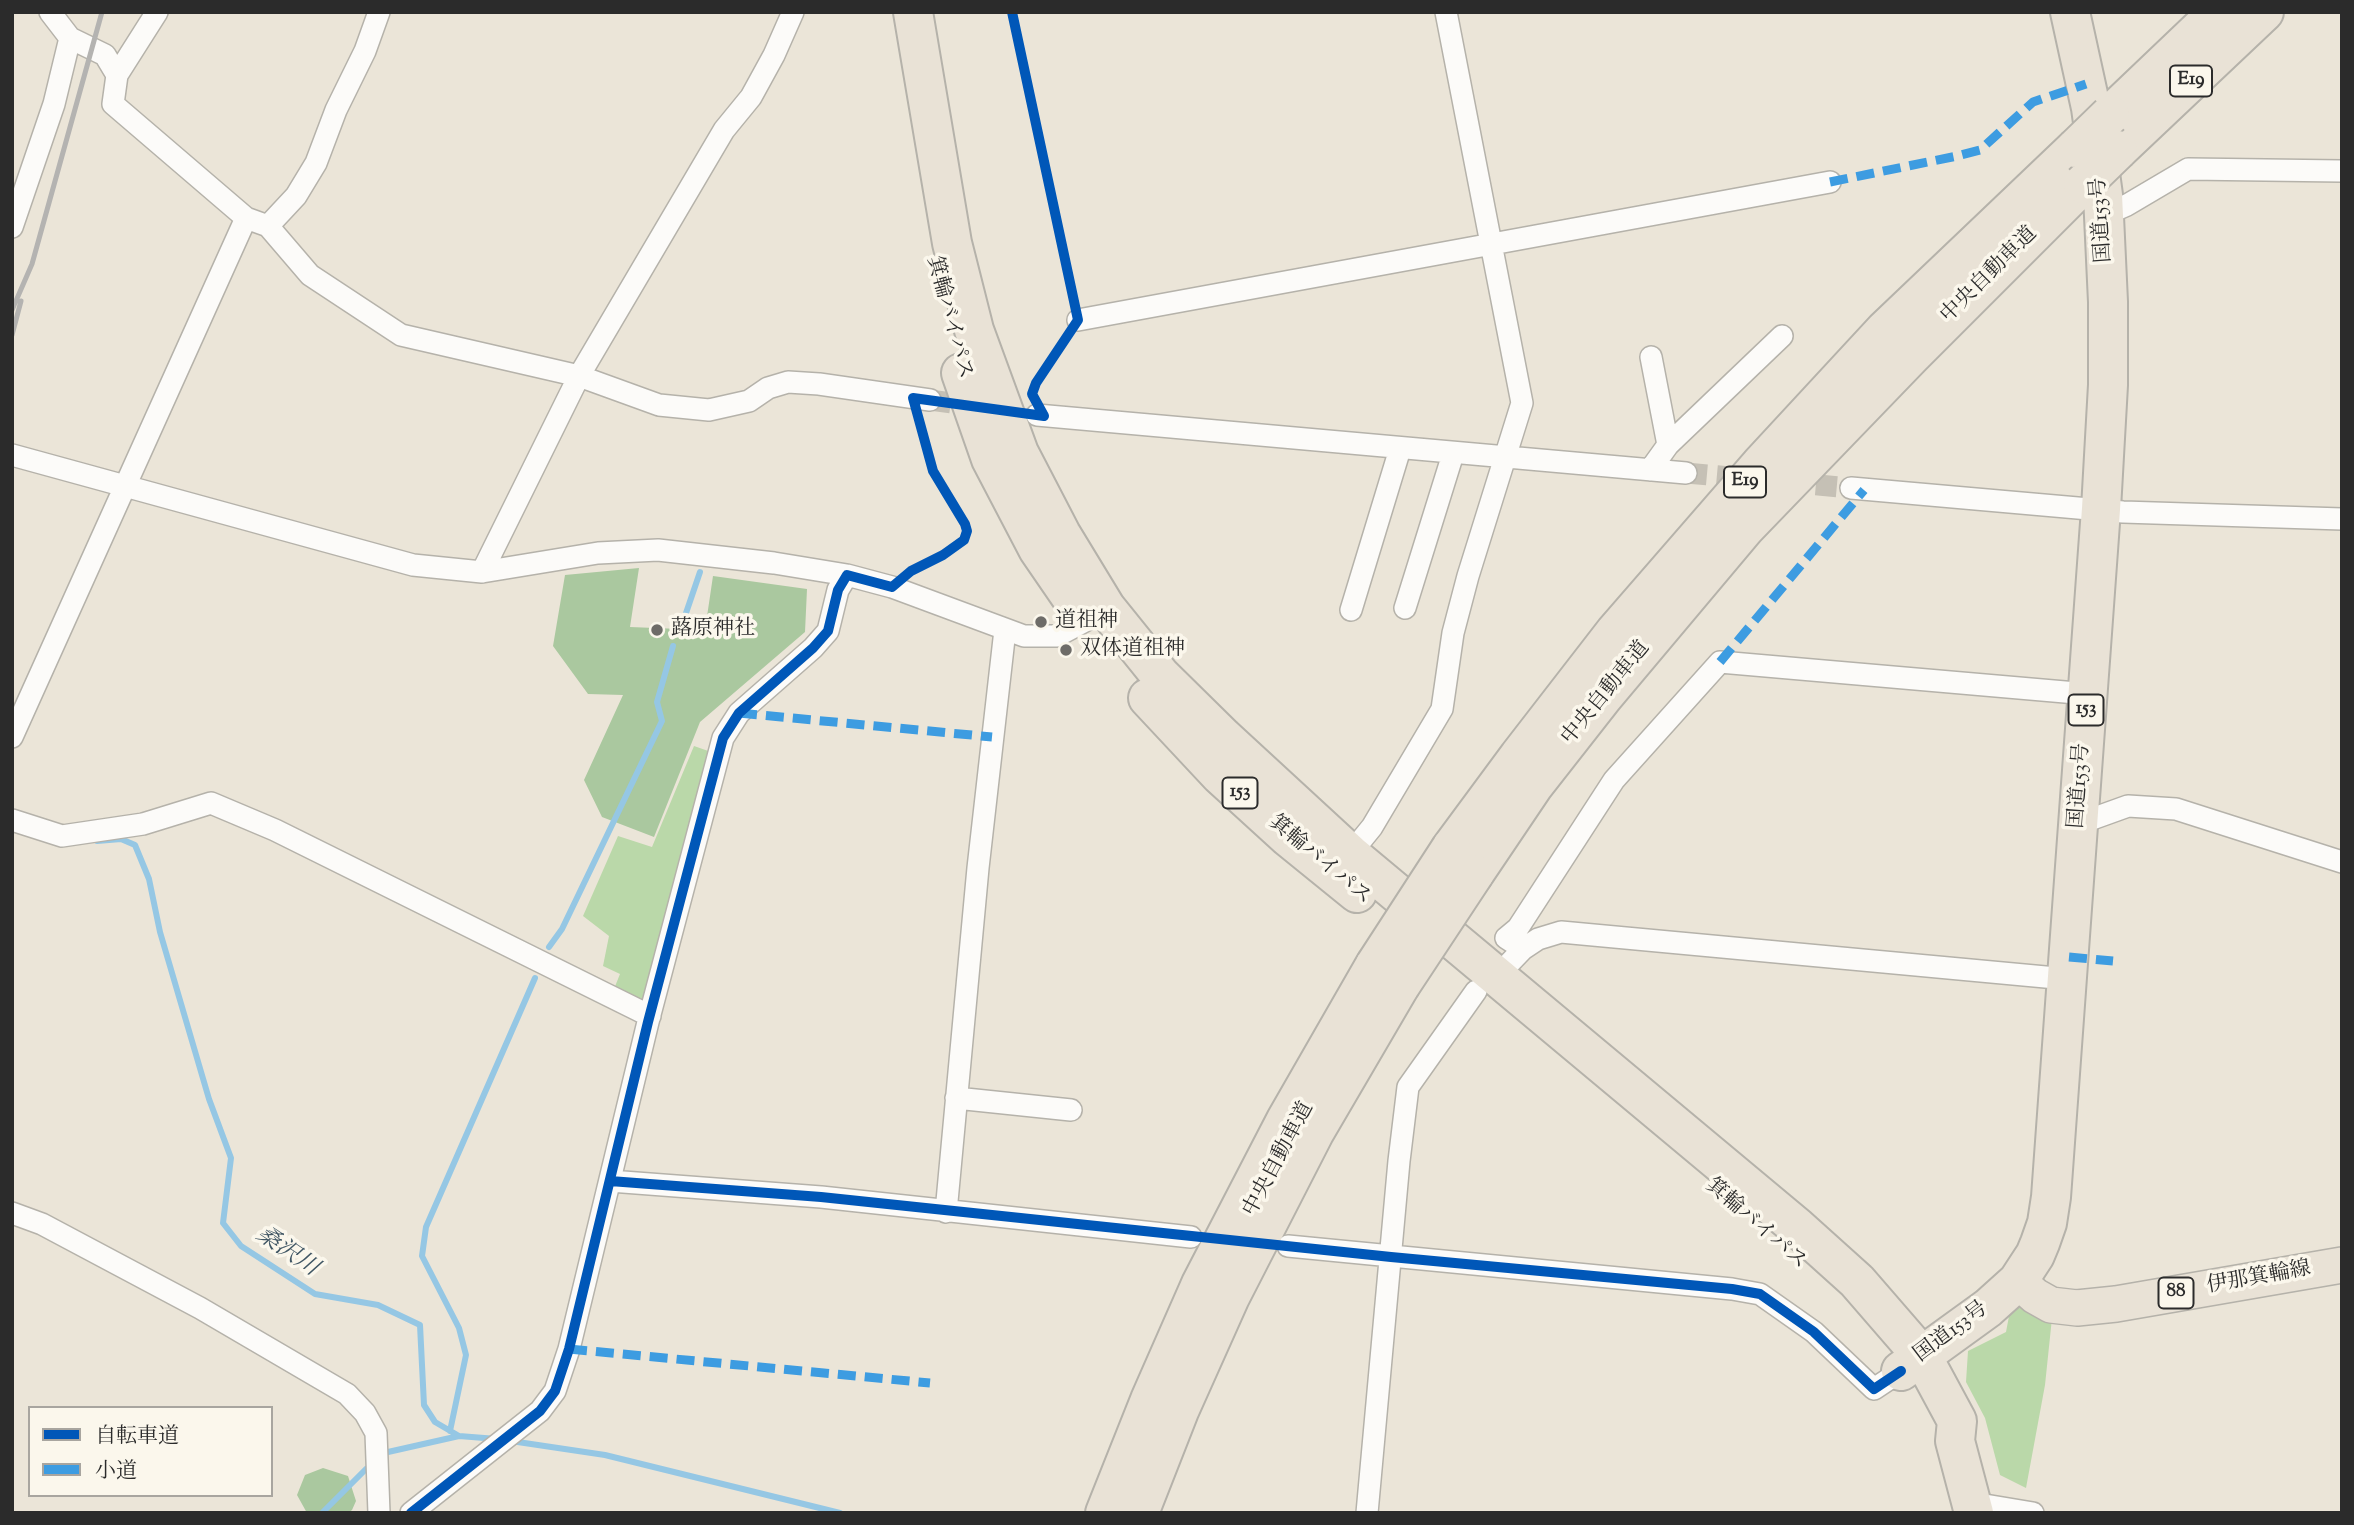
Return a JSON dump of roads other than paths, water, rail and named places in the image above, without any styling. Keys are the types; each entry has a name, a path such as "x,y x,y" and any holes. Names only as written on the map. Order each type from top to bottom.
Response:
{"highway":[{"name":"箕輪バイパス","path":"886,12 920,203 951,346 991,459 1038,549 1121,670 1220,775 1288,837 1499,972"},
{"name":"箕輪バイパス","path":"913,12 952,243 974,330 1019,453 1061,534 1106,608 1160,675 1350,854 1499,972 1857,1281 1911,1364"},
{"name":"国道153号","path":"1911,1364 1988,1308 2018,1281 2040,1243 2051,1197 2108,385 2104,215 2091,108 2070,12"},
{"name":"中央自動車道","path":"1105,1513 1155,1388 1201,1284 1286,1120 1388,975 1462,861 1534,785 1595,706 1745,528 1911,356 2079,166 2114,132 2218,12"},
{"name":"中央自動車道","path":"2114,132 2264,12"},
{"name":"中央自動車道","path":"1139,1513 1179,1411 1230,1297 1314,1133 1388,975"},
{"name":"153","path":"1911,1364 1957,1421 1955,1441 1974,1508"}],"main road":[{"name":"伊那箕輪線","path":"2018,1281 2035,1296 2051,1305 2077,1308 2116,1304 2342,1265"}],"street":[{"path":"50,12 70,38 105,55 117,75"},
{"path":"157,12 117,75 113,104 246,218 268,226 310,275 401,335 579,376 659,405 709,410 749,401 768,388 788,382 930,400"},
{"path":"268,226 296,196 316,163 379,12"},
{"path":"482,572 579,376 724,130 751,97 793,12"},
{"path":"1350,854 1372,827 1442,709 1453,633 1522,403 1446,12"},
{"path":"12,227 54,104 70,38"},
{"path":"2104,215 2127,205 2188,169 2342,171"},
{"path":"1078,320 1830,182"},
{"path":"12,737 246,218"},
{"path":"1650,470 1668,445 1782,336"},
{"path":"1651,358 1668,445"},
{"path":"1037,415 1686,473"},
{"path":"1351,610 1400,449"},
{"path":"1405,608 1453,454"},
{"path":"12,455 413,565 482,572 598,553 658,550 774,563 847,575 892,587 1024,636 1057,636 1087,620"},
{"path":"1850,488 2123,512 2342,519"},
{"path":"411,1513 540,1411 555,1391 569,1349 650,1016 723,738 739,713 813,648 828,631 838,590 847,575"},
{"path":"946,1212 978,868 1005,630"},
{"path":"1499,972 1506,938 1518,928 1614,780 1720,662 2088,694"},
{"path":"12,820 61,836 143,824 211,803 275,830 650,1016"},
{"path":"2078,824 2128,806 2176,809 2342,862"},
{"path":"1367,1513 1408,1087 1499,972 1538,939 1561,932 2067,979"},
{"path":"957,1098 1071,1110"},
{"path":"610,1181 821,1197 1191,1237"},
{"path":"12,1213 43,1224 200,1308 347,1395 365,1413 376,1433 379,1513"},
{"path":"1288,1246 1732,1289 1760,1294 1814,1332 1874,1389 1911,1364"},
{"path":"1974,1508 2033,1513"}],"waterway":[{"path":"685,616 700,572"},
{"path":"549,947 562,929 662,721 657,702 673,646"},
{"name":"桑沢川","path":"97,841 121,839 135,845 149,879 160,932 209,1099 231,1158 223,1223 241,1246 315,1294 378,1305 420,1325 424,1405 435,1422 459,1436 497,1439"},
{"path":"450,1431 466,1355 459,1328 422,1256 426,1227 535,978"},
{"path":"388,1452 459,1436"},
{"name":"桑沢川","path":"511,1441 605,1455 840,1513"},
{"path":"322,1513 366,1469"}],"tunnel":[{"path":"930,400 980,407"},
{"path":"1686,473 1753,479"},
{"path":"1785,482 1851,488"}],"railway":[{"path":"12,310 32,264 102,12"},
{"path":"12,335 21,301"}],"place":[{"name":"道祖神","path":"1041,622"},
{"name":"蕗原神社","path":"657,630"},
{"name":"双体道祖神","path":"1066,650"}]}
